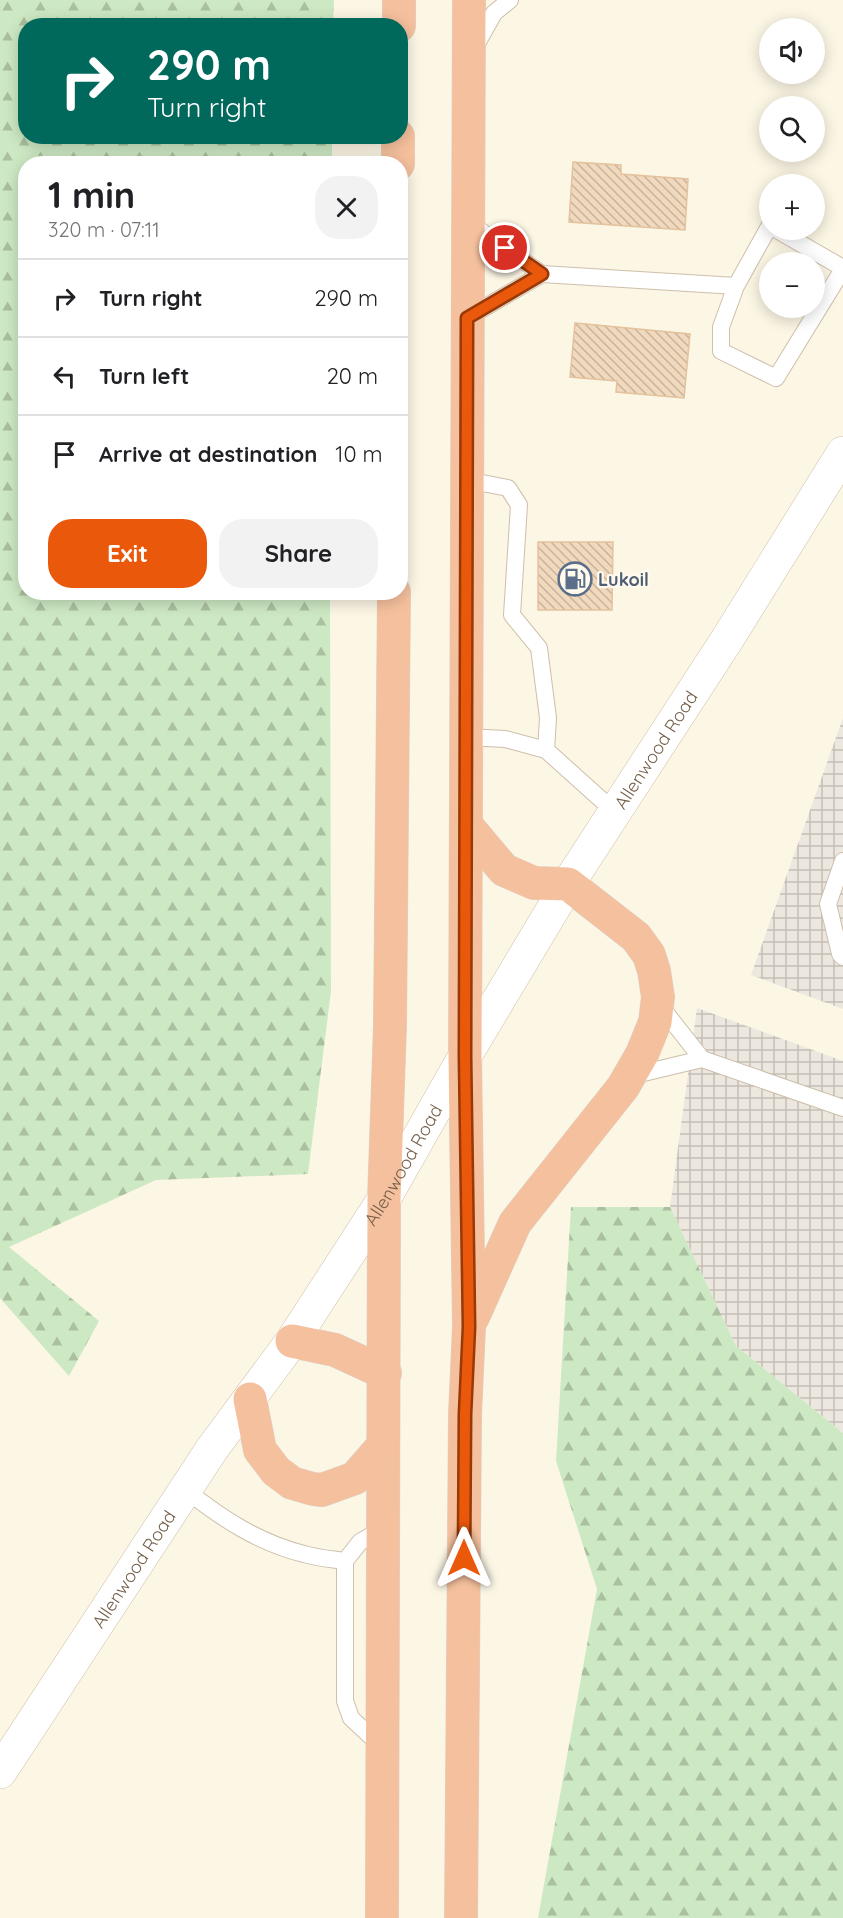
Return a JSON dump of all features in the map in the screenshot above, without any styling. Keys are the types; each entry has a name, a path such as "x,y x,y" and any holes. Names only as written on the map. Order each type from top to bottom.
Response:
{"highway":[{"path":"399,0 399,18"},
{"path":"461,1918 465,1414 469,1327 465,1056 469,0"},
{"path":"381,1918 384,1199 390,1025 394,600"},
{"path":"466,826 504,870 534,883 568,884 636,938 649,955 654,970 657,1002 655,1022 630,1076 602,1116 515,1223 469,1327"},
{"path":"292,1341 335,1350 385,1373"},
{"path":"250,1400 260,1450 276,1471 292,1483 313,1490 322,1490 355,1478 382,1447"}],"street":[{"name":"Allenwood Road","path":"0,1772 212,1449 292,1341 384,1199 465,1056 568,884 728,638 843,453"}],"lane":[{"path":"468,58 495,13 510,0"},
{"path":"467,221 542,274 736,286"},
{"path":"762,240 736,286 721,327 721,351 776,378 843,268 794,240"},
{"path":"467,318 542,274"},
{"path":"467,480 508,489 519,505 512,615 539,648 548,718 546,750"},
{"path":"467,737 505,739 546,750 615,812"},
{"path":"843,861 839,886 828,904 840,954 843,957"},
{"path":"657,1002 702,1059"},
{"path":"630,1076 702,1059 843,1108"},
{"path":"186,1490 215,1513 256,1537 304,1554 345,1561"},
{"path":"382,1529 360,1542 345,1561 345,1701 351,1718 382,1747"}],"shaded area":[{"path":"843,718 843,1009 751,975"},
{"path":"697,1008 843,1061 843,1433 736,1346 670,1207"}],"green space":[{"path":"0,0 334,0 333,18 18,18 18,144 332,144 332,156 18,156 18,600 330,600 331,991 308,1174 156,1180 9,1247 99,1321 69,1376 0,1298"},
{"path":"571,1207 670,1207 736,1346 843,1433 843,1918 538,1918 597,1589 556,1461"}],"building":[{"path":"573,162 621,165 621,174 688,179 685,230 569,222"},
{"path":"575,323 690,334 684,398 616,392 617,381 570,377"},
{"path":"538,542 613,542 612,610 538,610"}],"place":[{"name":"Lukoil","path":"575,579"}],"route":[{"path":"464,1558 465,1414 469,1327 465,1056 467,318 542,274 505,248"}]}
